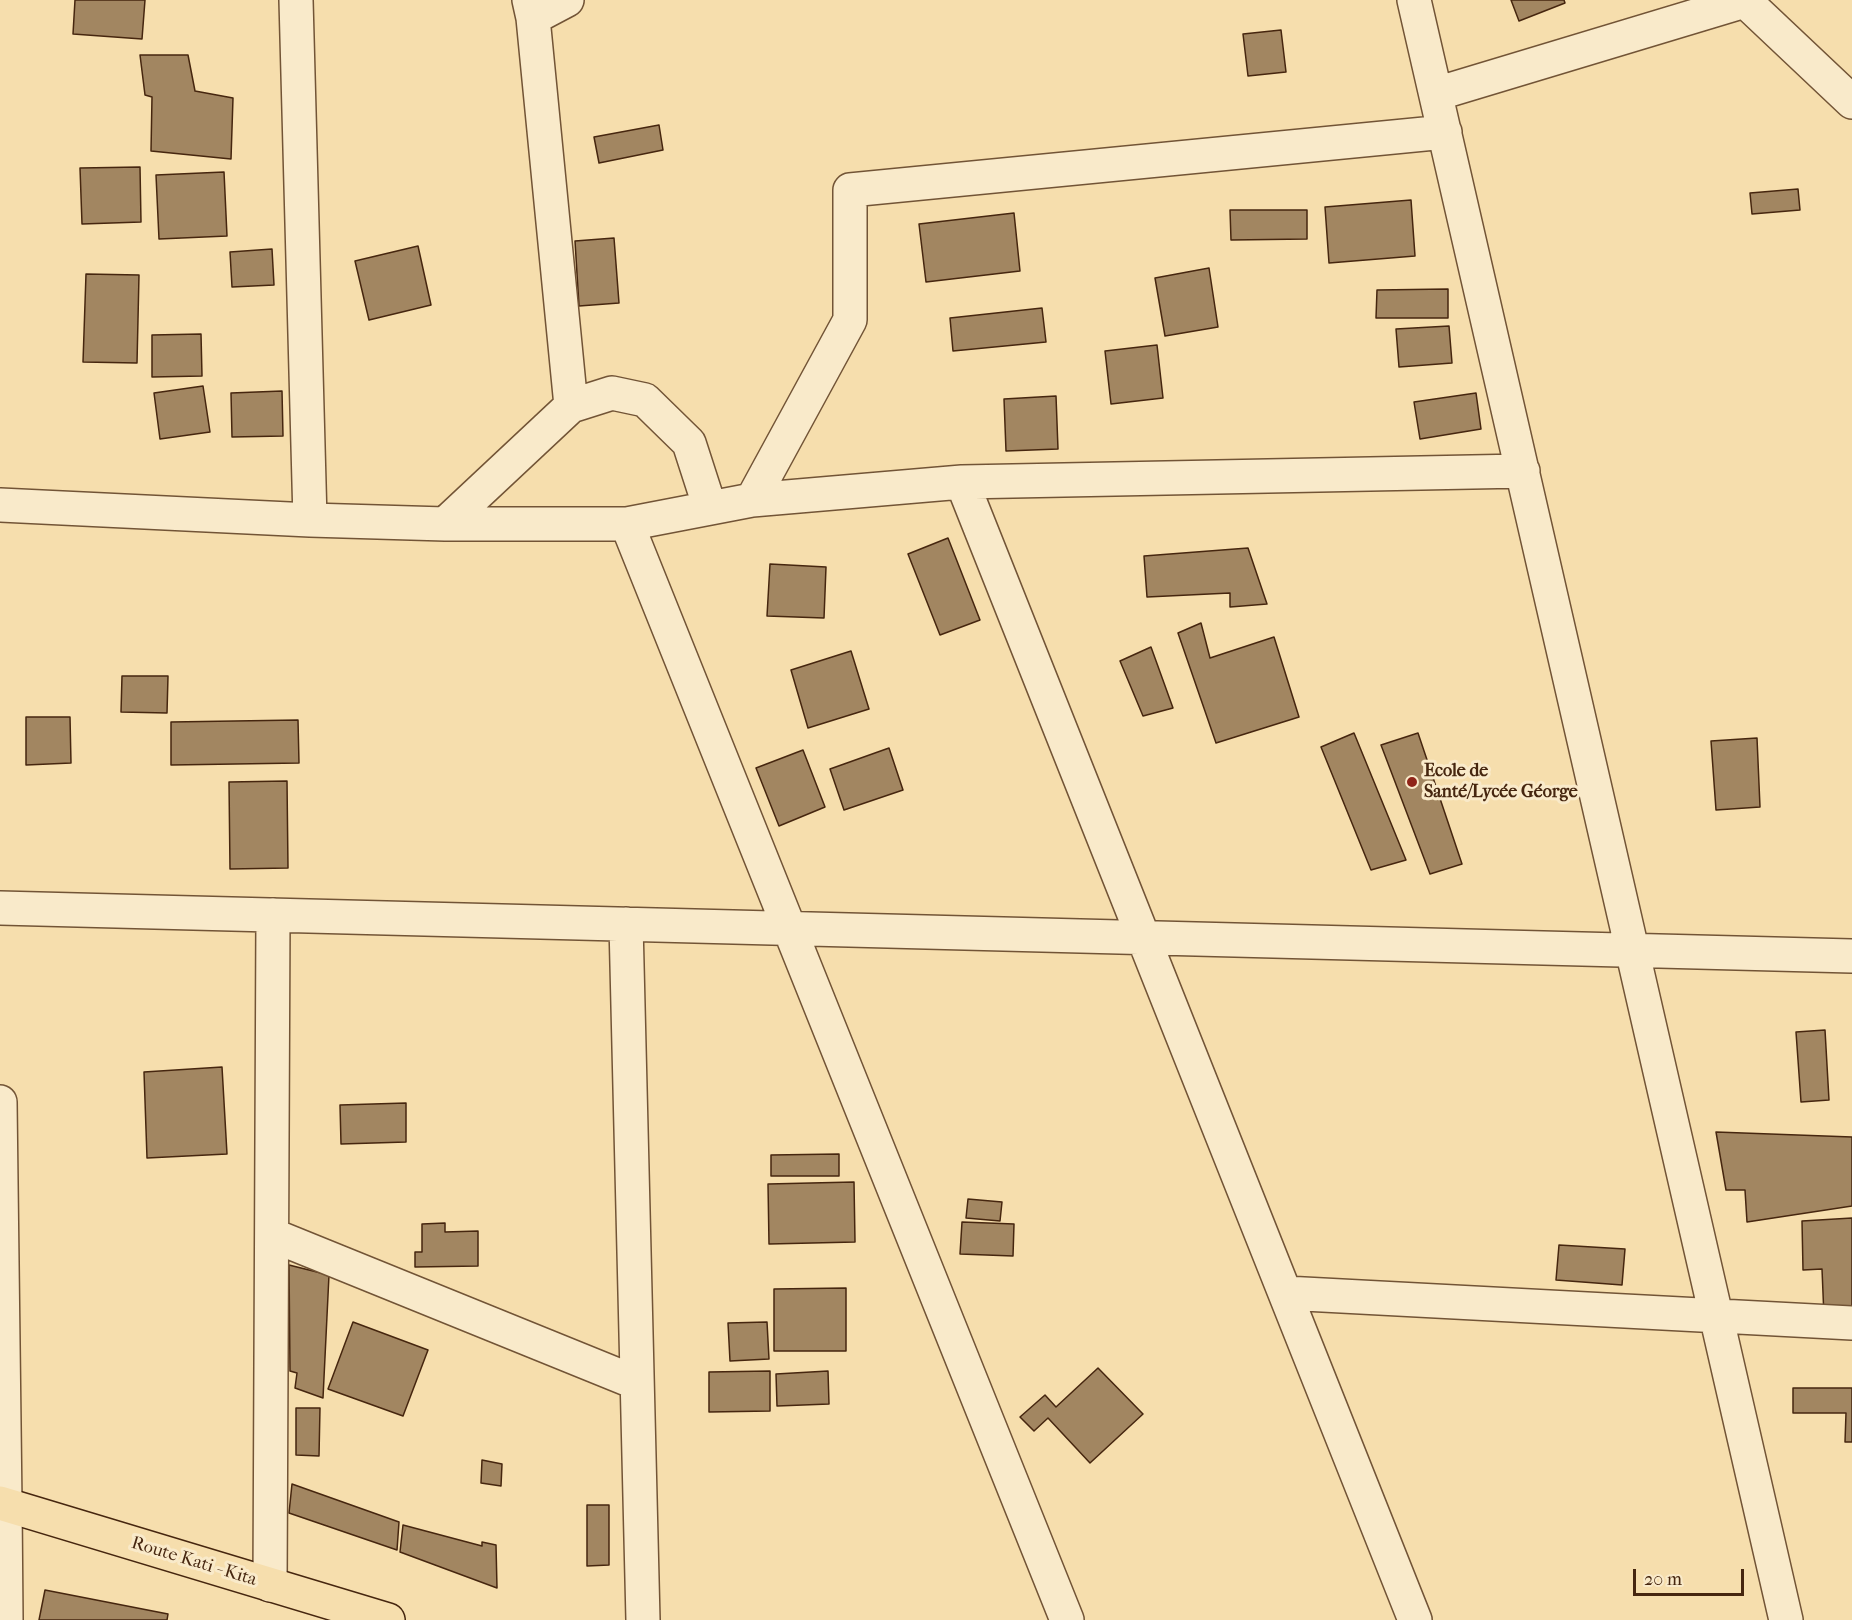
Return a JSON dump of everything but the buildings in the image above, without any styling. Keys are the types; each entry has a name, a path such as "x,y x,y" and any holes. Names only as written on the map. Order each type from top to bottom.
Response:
{"main road":[{"name":"Route Kati - Kita","path":"2,1504 388,1620"}],"street":[{"path":"296,0 310,520"},
{"path":"567,0 531,9 571,406"},
{"path":"1414,0 1786,1620"},
{"path":"1436,94 1745,0 1852,102"},
{"path":"752,500 850,320 850,190 1445,132"},
{"path":"445,524 571,406 612,393 645,400 689,443 710,508"},
{"path":"0,505 310,520 445,524 627,524 752,500 962,482 1522,471"},
{"path":"962,482 1415,1620"},
{"path":"627,524 1067,1620"},
{"path":"0,908 1852,956"},
{"path":"270,1585 273,915"},
{"path":"626,924 643,1620"},
{"path":"0,1102 2,1504 6,1620"},
{"path":"272,1235 637,1383"},
{"path":"1285,1293 1852,1323"}],"place":[{"name":"Ecole de Santé/Lycée Géorge","path":"1412,782"}]}
